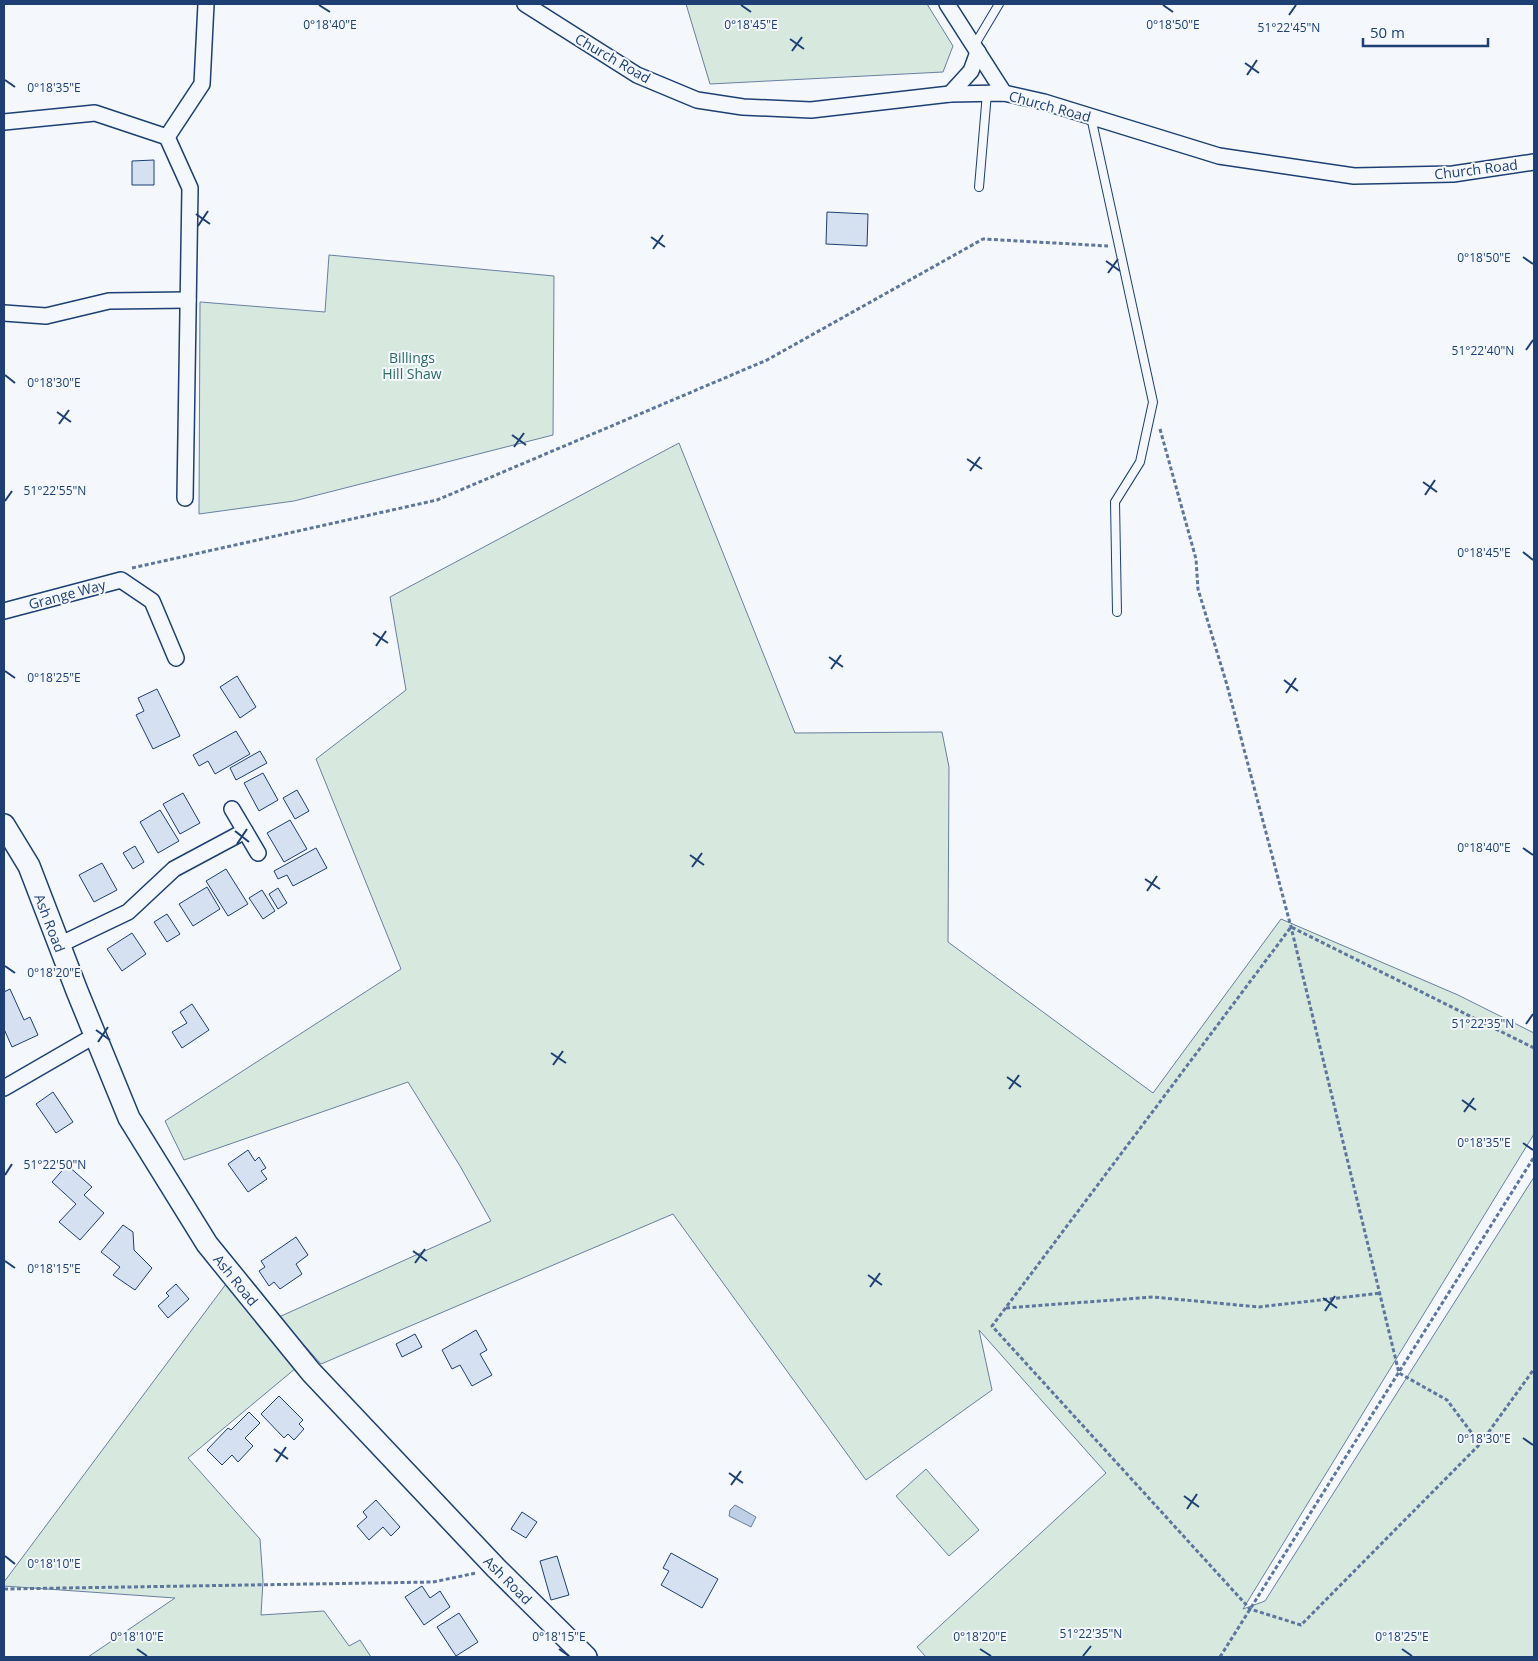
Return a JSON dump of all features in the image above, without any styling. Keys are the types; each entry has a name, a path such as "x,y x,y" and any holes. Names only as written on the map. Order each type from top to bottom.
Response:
{"street":[{"path":"167,137 202,84 206,4"},
{"name":"Church Road","path":"524,4 637,75 697,100 743,107 812,110 950,94 1004,94 1044,102 1219,156 1354,176 1453,174 1534,162"},
{"path":"947,4 1004,94"},
{"path":"950,94 971,71 976,49"},
{"path":"4,122 95,113 167,137 190,188 185,498"},
{"path":"4,313 46,316 109,301 188,300"},
{"name":"Grange Way","path":"4,611 121,580 152,601 176,658"},
{"path":"232,809 258,853"},
{"name":"Ash Road","path":"4,824 29,866 94,1036 129,1118 206,1244 311,1372 496,1568 586,1657"},
{"path":"59,945 128,912 174,869 245,831"},
{"path":"4,1088 94,1036"}],"lane":[{"path":"976,49 999,4"},
{"path":"979,187 987,93"},
{"path":"1091,117 1153,402 1148,436 1140,462 1115,502 1117,612"}],"path":[{"path":"126,569 437,500 767,360 983,239 1118,246"},
{"path":"1153,402 1196,559 1198,590 1226,685 1291,927 1399,1373 1447,1400 1480,1444"},
{"path":"1291,927 1534,1048"},
{"path":"1291,927 992,1326 1250,1609 1301,1625 1480,1444 1534,1369"},
{"path":"1220,1657 1534,1157"},
{"path":"1005,1308 1153,1297 1259,1307 1381,1293"},
{"path":"4,1589 432,1582 496,1568"}],"green space":[{"path":"686,4 927,4 953,46 943,72 710,84"},
{"name":"Billings Hill Shaw","path":"329,255 554,276 553,435 294,501 199,514 200,302 325,312"},
{"path":"679,443 795,733 942,732 949,767 948,942 1153,1093 1281,919 1458,995 1534,1033 1534,1134 1243,1609 1265,1601 1534,1177 1534,1657 926,1657 917,1647 1106,1473 979,1330 992,1390 866,1480 673,1214 321,1364 279,1317 491,1221 460,1166 408,1082 184,1160 165,1121 401,969 316,759 406,690 390,597"},
{"path":"226,1284 296,1368 188,1458 260,1539 263,1581 261,1615 324,1611 349,1646 360,1640 371,1657 88,1657 175,1598 4,1586 4,1582"},
{"path":"926,1469 979,1530 949,1556 896,1496"}],"water":[{"path":"735,1505 756,1517 751,1527 729,1516 730,1510"}],"building":[{"path":"154,160 154,185 132,185 132,161"},
{"path":"827,212 868,214 867,246 826,244"},
{"path":"237,676 256,707 240,718 220,687"},
{"path":"157,689 180,736 153,749 136,715 144,711 138,698"},
{"path":"236,731 250,754 215,774 208,761 199,766 193,755"},
{"path":"260,751 267,763 236,780 230,768"},
{"path":"263,773 278,800 259,811 244,783"},
{"path":"297,790 309,811 295,819 283,798"},
{"path":"183,793 200,823 180,834 163,804"},
{"path":"160,810 179,841 158,853 140,822"},
{"path":"290,820 307,849 284,862 267,833"},
{"path":"135,846 144,862 133,869 123,853"},
{"path":"316,848 327,868 293,886 287,875 278,879 274,871"},
{"path":"102,863 117,890 94,902 79,875"},
{"path":"226,869 248,904 228,916 206,881"},
{"path":"207,887 220,909 193,926 179,904"},
{"path":"278,888 287,903 278,909 269,894"},
{"path":"262,890 275,911 263,919 249,898"},
{"path":"167,914 180,934 167,942 154,922"},
{"path":"132,933 146,954 122,971 107,949"},
{"path":"10,989 24,1020 30,1017 38,1035 12,1047 4,1029 4,992"},
{"path":"192,1004 209,1030 182,1048 172,1032 187,1023 180,1012"},
{"path":"53,1092 73,1122 56,1133 36,1104"},
{"path":"248,1150 255,1161 259,1157 266,1168 261,1171 267,1179 248,1192 228,1164"},
{"path":"67,1165 92,1187 84,1195 104,1213 80,1240 59,1222 76,1204 52,1182"},
{"path":"123,1225 133,1232 134,1250 152,1268 135,1290 113,1275 120,1267 101,1252"},
{"path":"296,1237 308,1255 296,1264 302,1274 280,1289 274,1282 269,1286 259,1271 265,1267 261,1261"},
{"path":"176,1284 189,1299 168,1318 158,1306 169,1296 166,1293"},
{"path":"476,1330 487,1350 480,1354 492,1375 472,1386 460,1365 452,1369 442,1350"},
{"path":"415,1334 422,1347 402,1357 396,1344"},
{"path":"279,1396 303,1420 299,1424 304,1429 294,1440 288,1434 284,1438 261,1414"},
{"path":"249,1412 260,1423 245,1438 253,1446 238,1462 232,1455 222,1465 207,1450 228,1428 231,1430"},
{"path":"376,1500 400,1527 391,1536 383,1527 369,1540 357,1526 367,1517 363,1512"},
{"path":"522,1512 537,1522 526,1538 511,1529"},
{"path":"671,1553 718,1579 702,1608 661,1585 669,1571 663,1568"},
{"path":"557,1556 569,1595 551,1600 540,1561"},
{"path":"422,1586 430,1598 440,1591 450,1607 424,1625 405,1597"},
{"path":"459,1613 478,1642 456,1656 437,1627"}]}
